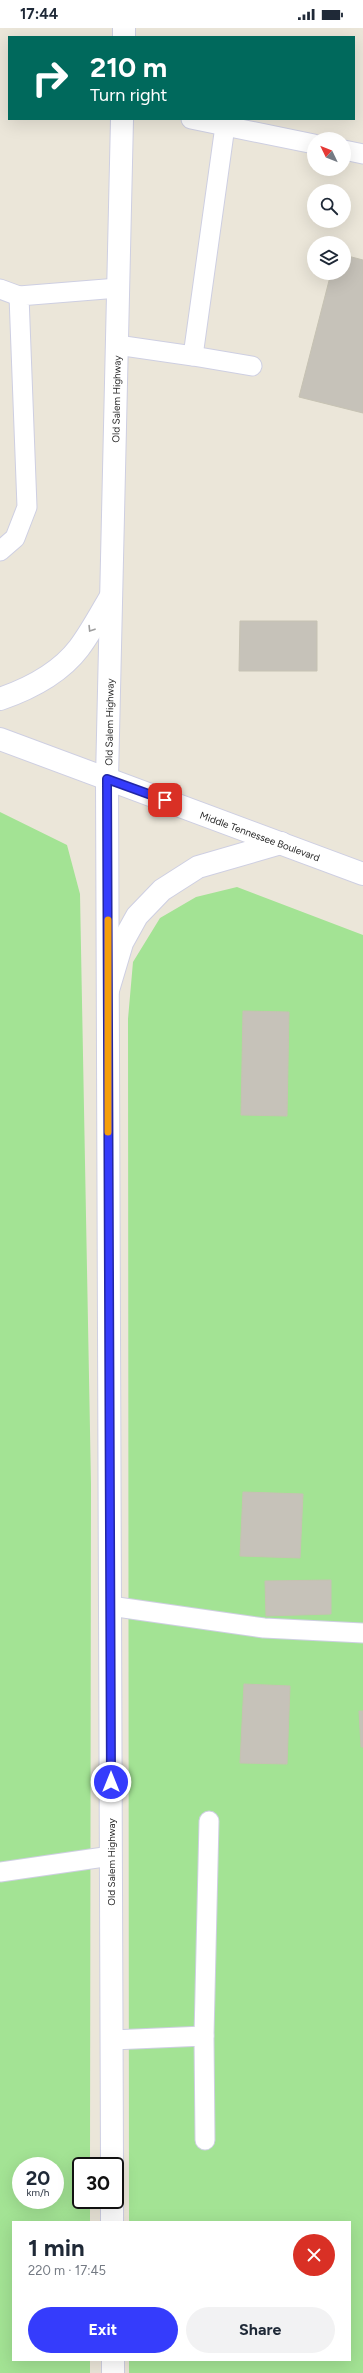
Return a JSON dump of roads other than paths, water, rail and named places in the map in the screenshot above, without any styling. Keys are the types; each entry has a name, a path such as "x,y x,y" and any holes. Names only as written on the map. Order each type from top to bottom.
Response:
{"street":[{"name":"Old Salem Highway","path":"112,2157 107,779 122,120"},
{"path":"0,699 18,693 42,680 62,665 78,648 111,596"},
{"name":"Middle Tennessee Boulevard","path":"0,739 363,874"},
{"path":"108,990 122,942 137,916 162,890 198,867 280,843"},
{"path":"112,2209 112,2221"},
{"path":"113,2361 113,2373"}],"lane":[{"path":"196,120 307,143"},
{"path":"193,356 225,126"},
{"path":"351,151 363,154"},
{"path":"0,289 19,296 118,288"},
{"path":"0,552 14,538 27,507 19,296"},
{"path":"117,345 252,366"},
{"path":"110,1606 264,1628 363,1633"},
{"path":"205,2140 204,2036 209,1821"},
{"path":"0,1872 111,1856"},
{"path":"112,2040 204,2036"}]}
